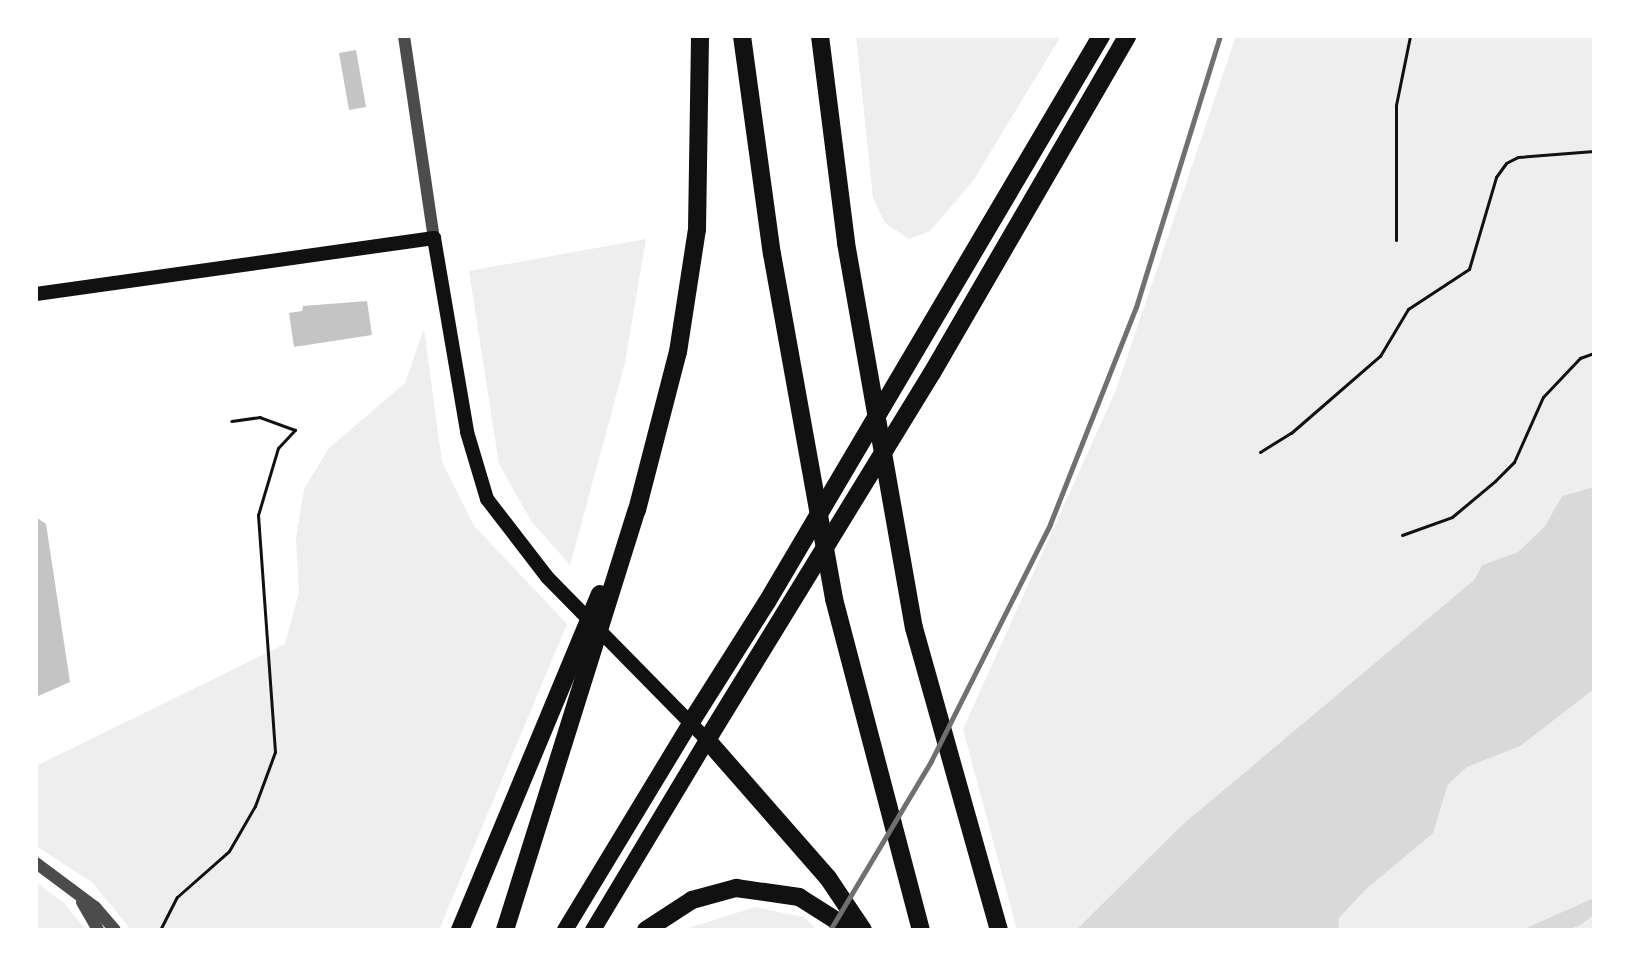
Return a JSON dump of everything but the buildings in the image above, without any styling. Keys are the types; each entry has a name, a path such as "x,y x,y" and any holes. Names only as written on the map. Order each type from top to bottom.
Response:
{"highway":[{"path":"505,930 637,510 667,404 690,287 702,129 700,36"},
{"path":"742,36 772,254 834,599 921,930"},
{"path":"820,36 846,243 914,628 999,930"},
{"path":"565,930 767,602 1101,36"},
{"path":"593,930 932,373 1127,36"},
{"path":"460,930 637,510"},
{"path":"707,740 828,878 863,930"},
{"path":"646,930 692,900 736,888 799,897 851,930"}],"main road":[{"path":"36,294 434,238 478,476 503,524 547,577 707,740"}],"street":[{"path":"404,36 434,238"},
{"path":"36,863 73,889 115,930"},
{"path":"73,889 98,930"}],"path":[{"path":"1396,240 1396,105 1410,36"},
{"path":"1260,452 1291,433 1380,356 1408,309 1469,269 1496,177 1506,163 1518,157 1594,151"},
{"path":"1402,535 1452,517 1495,481 1514,462 1543,397 1580,358 1594,353"},
{"path":"160,930 177,897 229,851 255,806 275,752 258,515 278,448 295,430 260,417 231,421"}],"shaded area":[{"path":"856,36 1061,36 973,181 930,231 909,239 885,223 873,198"},
{"path":"1236,36 1594,36 1594,487 1562,496 1545,526 1518,552 1482,565 1474,580 1315,719 1181,826 1076,930 1017,930 963,729 1116,390"},
{"path":"646,239 625,363 570,565 531,521 499,464 469,271"},
{"path":"424,329 442,462 474,526 567,624 439,930 131,930 93,883 36,846 36,766 285,644 299,592 296,539 304,489 329,448 405,383"},
{"path":"1594,487 1594,689 1520,746 1467,767 1448,784 1433,833 1365,890 1339,918 1338,930 1076,930 1181,826 1474,580 1482,565 1518,552 1545,526 1562,496"},
{"path":"1594,661 1594,930 1281,930 1420,798"},
{"path":"36,882 65,904 86,930 36,930"},
{"path":"1594,898 1594,915 1580,925 1568,930 1522,930"},
{"path":"755,907 804,917 817,930 682,930"}],"railway":[{"path":"830,930 931,761 1050,524 1136,307 1220,36"}]}
